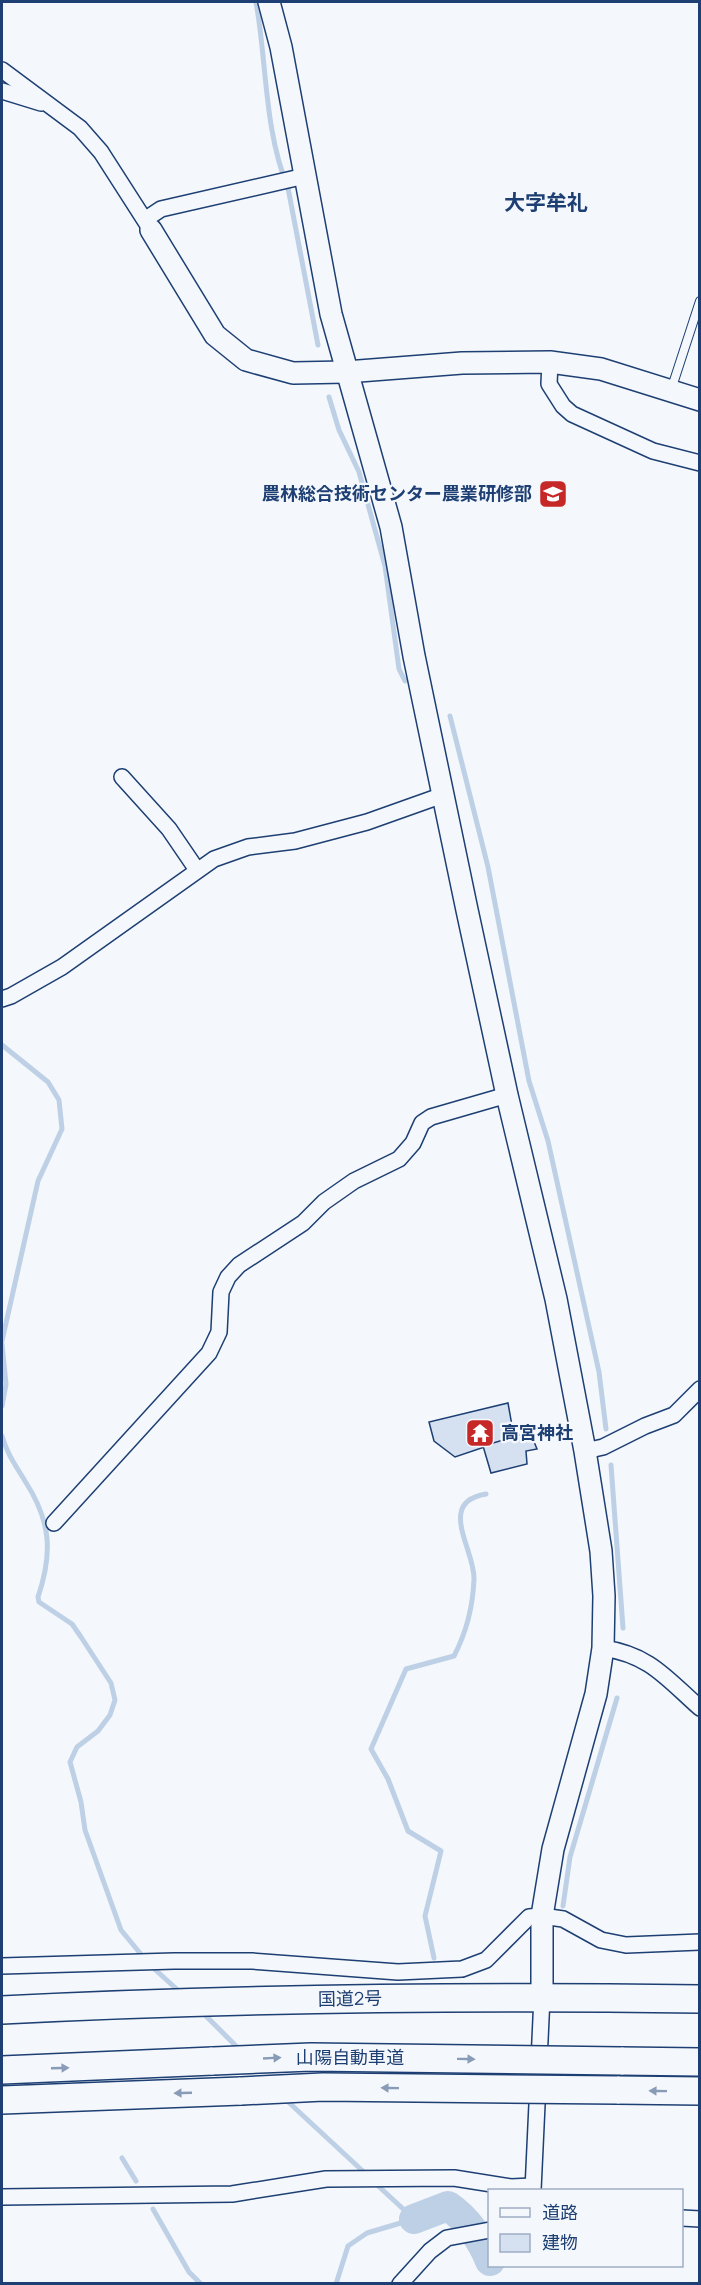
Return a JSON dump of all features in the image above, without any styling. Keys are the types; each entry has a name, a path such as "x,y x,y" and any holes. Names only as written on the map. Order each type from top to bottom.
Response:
{"highway":[{"name":"国道2号","path":"2,2010 214,2001 542,1997 699,1999"},
{"name":"山陽自動車道","path":"2,2070 311,2057 699,2062"},
{"name":"山陽自動車道","path":"2,2100 323,2087 699,2091"}],"street":[{"path":"2,2197 232,2194 326,2180 402,2178 454,2178 533,2188 542,1997 542,1916 553,1849 596,1694 603,1648 604,1596 601,1551 585,1451 556,1299 507,1095 414,656 391,527 331,314 281,47 270,2"},
{"path":"2,70 80,128 101,152 148,224 215,335 246,360 293,373 346,372 462,363 550,362 601,369 699,400"},
{"path":"2,91 47,105"},
{"path":"148,224 160,209 305,176"},
{"path":"550,362 549,384 563,406 572,414 653,451 699,463"},
{"path":"122,777 169,829 197,870"},
{"path":"2,999 62,967 197,870 229,852 248,847 295,841 368,822 443,795"},
{"path":"54,1523 208,1353 219,1332 221,1292 228,1277 239,1265 303,1222 324,1202 354,1181 399,1159 413,1143 422,1123 431,1117 507,1095"},
{"path":"585,1451 603,1446 674,1415 699,1389"},
{"path":"603,1648 633,1654 649,1663 699,1708"},
{"path":"2,1966 252,1961 398,1972 462,1969 486,1960 529,1917 542,1916 563,1919 601,1940 626,1945 699,1942"},
{"path":"683,2218 699,2219"},
{"path":"400,2283 430,2251 447,2238 488,2230"}],"lane":[{"path":"671,392 699,302"}],"building":[{"path":"508,1403 514,1437 455,1457 434,1441 429,1422"},
{"path":"530,1432 537,1449 526,1451 527,1464 491,1473 483,1446"}],"waterway":[{"path":"256,2 274,143 288,188 318,345"},
{"path":"329,397 339,430 359,472 385,566 399,669 405,681"},
{"path":"450,716 488,867 529,1081 548,1141 599,1372 606,1429"},
{"path":"2,1045 48,1082 59,1100 62,1129 38,1181 2,1341"},
{"path":"2,1344 6,1384 2,1406"},
{"path":"2,1436 9,1454 34,1496 44,1524 47,1552 39,1602 72,1624 111,1683 115,1700 110,1715 98,1731 77,1747 70,1762 81,1802 85,1830 121,1930 144,1958"},
{"path":"611,1465 623,1628"},
{"path":"434,1958 425,1916 441,1851 408,1831 388,1779 371,1749 406,1669 454,1656 468,1619 474,1579 460,1517 463,1507 471,1499 486,1494"},
{"path":"563,1906 570,1857 617,1698"},
{"path":"150,1965 181,1993"},
{"path":"201,2011 241,2051"},
{"path":"284,2098 367,2175"},
{"path":"122,2158 136,2181"},
{"path":"374,2182 414,2219"},
{"path":"414,2219 448,2206 473,2231 488,2256"},
{"path":"153,2209 189,2272 201,2284"},
{"path":"336,2284 348,2246 367,2233 414,2219"}],"place":[{"name":"農林総合技術センター農業研修部","path":"553,494"},
{"name":"高宮神社","path":"480,1433"}],"district":[{"name":"大字牟礼","path":"546,203"}]}
